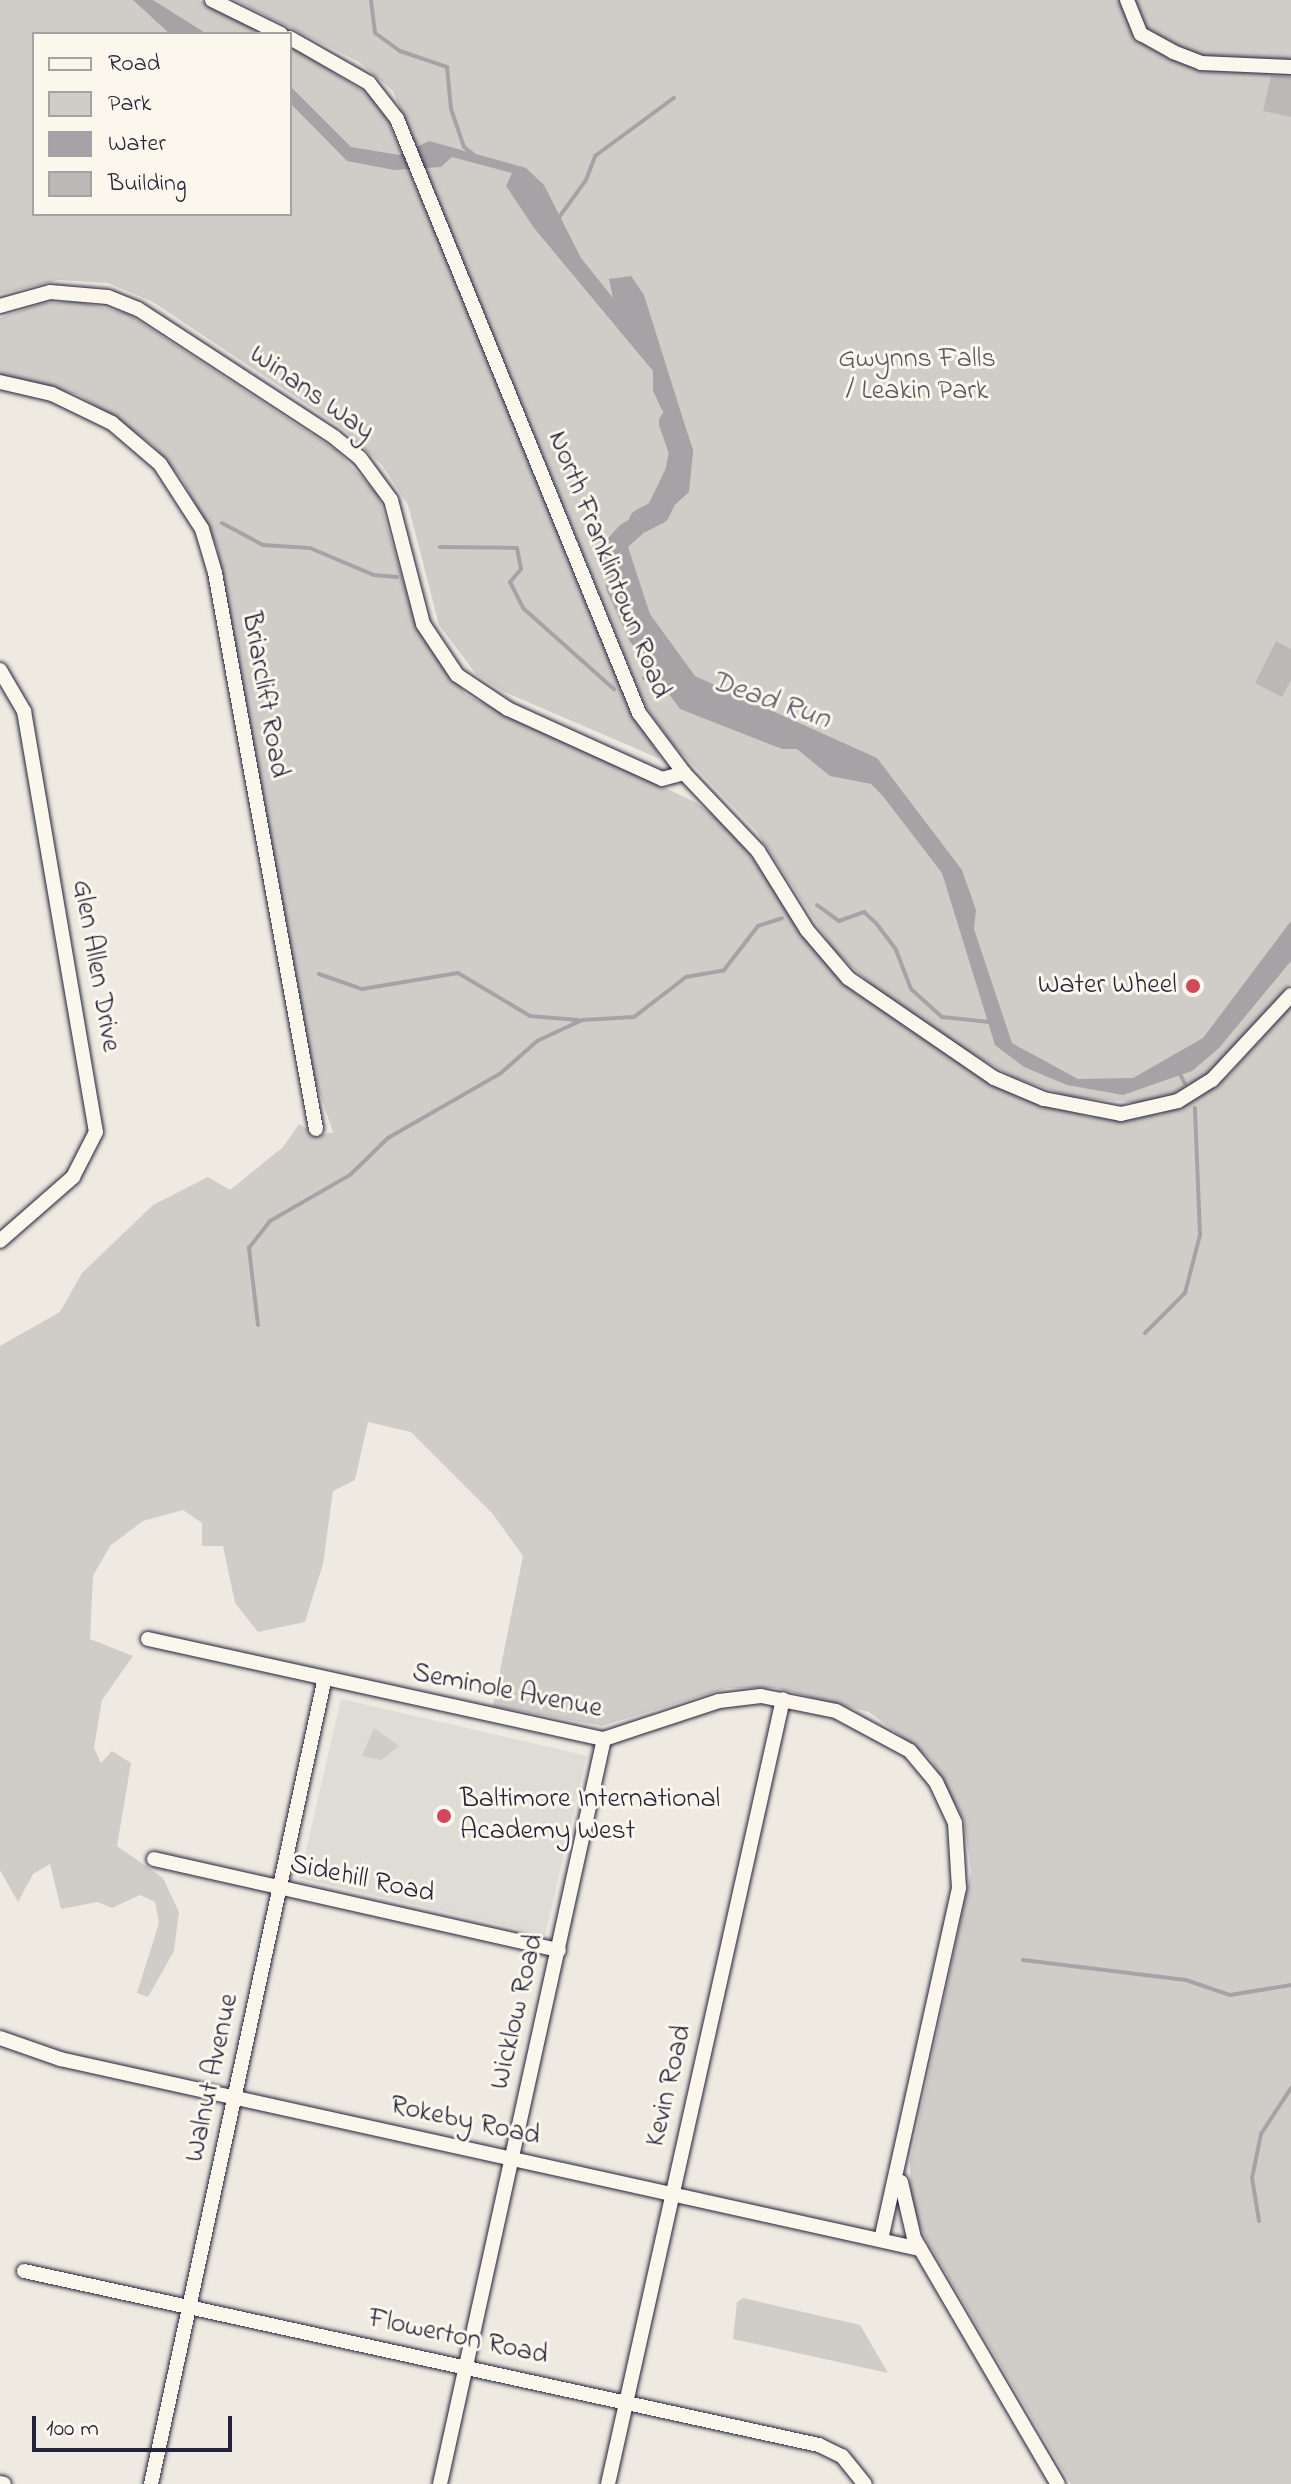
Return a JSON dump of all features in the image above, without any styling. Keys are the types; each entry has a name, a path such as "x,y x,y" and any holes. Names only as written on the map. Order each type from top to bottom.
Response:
{"street":[{"path":"212,0 277,32"},
{"path":"1127,0 1141,34 1173,52 1216,65 1291,67"},
{"name":"North Franklintown Road","path":"292,39 369,83 397,119 623,680 681,770 752,843 807,930 848,978 994,1078 1044,1099 1121,1114 1178,1101 1231,1065 1291,995"},
{"name":"Winans Way","path":"0,306 50,292 108,297 162,324 334,437 360,458 391,500 423,624 457,675 508,709 662,779 681,770"},
{"name":"Briarclift Road","path":"0,382 52,394 112,423 160,464 202,529 215,573 316,1129"},
{"name":"Glen Allen Drive","path":"0,670 24,711 96,1132 73,1177 0,1241"},
{"name":"Seminole Avenue","path":"148,1639 324,1682 604,1739 719,1701 783,1699 836,1711 892,1737 925,1766 955,1823 959,1888 901,2166 881,2239"},
{"name":"Walnut Avenue","path":"151,2484 324,1682"},
{"name":"Kevin Road","path":"608,2484 783,1699"},
{"name":"Wicklow Road","path":"440,2484 604,1739"},
{"name":"Sidehill Road","path":"154,1859 559,1950"},
{"name":"Rokeby Road","path":"0,2038 53,2057 920,2249"},
{"path":"901,2166 903,2207 920,2249 1058,2484"},
{"name":"Flowerton Road","path":"24,2271 819,2445 842,2456 865,2484"}],"shaded area":[{"name":"Baltimore International Academy West","path":"341,1699 587,1756 545,1935 300,1878"}],"green space":[{"path":"0,0 199,0 264,32 32,32 32,216 292,216 292,46 380,102 660,759 502,691 476,674 439,625 408,505 382,465 342,428 153,302 108,283 58,280 0,294"},
{"name":"Gwynns Falls / Leakin Park","path":"235,0 1291,0 1291,983 1211,1073 1173,1094 1141,1103 1071,1097 1015,1078 962,1048 880,993 834,950 757,832 670,741 644,703 393,91 359,62"},
{"path":"78,302 126,313 337,451 378,495 417,629 466,695 695,802 732,829 826,963 857,994 1010,1091 1089,1117 1161,1114 1227,1077 1291,1006 1291,2484 1071,2484 925,2237 911,2204 910,2162 971,1872 964,1820 931,1759 869,1712 776,1688 727,1688 602,1726 493,1706 523,1556 492,1513 411,1432 368,1422 355,1480 333,1491 323,1564 305,1622 258,1632 235,1603 223,1546 202,1546 202,1523 183,1510 143,1521 110,1546 93,1576 90,1639 133,1656 102,1700 94,1748 101,1763 112,1751 131,1763 117,1846 163,1878 179,1912 174,1951 148,1997 137,1993 159,1923 155,1902 140,1895 112,1908 98,1902 61,1909 50,1864 33,1874 18,1902 0,1870 0,1346 60,1312 82,1273 153,1205 208,1177 230,1190 283,1147 299,1124 317,1136 333,1132 315,1080 217,547 182,479 153,445 79,395 0,375 0,318 43,303"},
{"path":"374,1728 399,1746 381,1760 362,1756"},
{"path":"743,2298 860,2325 888,2373 733,2339 737,2302"}],"water":[{"path":"133,0 153,0 204,32 168,32"},
{"name":"Dead Run","path":"292,88 351,147 399,155 429,141 526,168 544,185 581,258 613,298 609,279 631,276 644,295 693,451 689,492 628,547 650,614 695,676 877,758 962,870 976,910 974,929 1012,1043 1078,1079 1133,1078 1203,1038 1291,921 1291,961 1219,1048 1192,1071 1123,1095 1067,1085 1024,1067 995,1045 942,873 882,795 871,784 830,776 797,749 782,749 680,709 629,640 606,589 603,544 620,525 670,495 680,477 677,441 653,391 653,371 534,228 506,186 512,173 452,157 441,167 394,170 347,161 292,105"}],"building":[{"path":"1271,76 1291,77 1291,117 1263,111"},
{"path":"1276,641 1291,649 1291,680 1282,697 1255,683"}],"waterway":[{"path":"371,0 375,33 400,51 447,67 451,109 464,147 473,154"},
{"path":"557,220 586,180 595,156 674,98"},
{"name":"Dead Run","path":"641,521 658,512 677,473 681,452 671,423"},
{"path":"222,523 263,545 310,548 374,575 397,577"},
{"path":"440,547 517,548 521,569 510,582 523,608 614,689"},
{"path":"644,678 655,671"},
{"path":"817,905 839,921 864,912 896,950 911,989 942,1017 990,1022"},
{"path":"258,1325 249,1248 270,1221 350,1175 388,1138 501,1073 537,1041 582,1020 634,1017 686,977 724,970 758,926 782,918"},
{"path":"319,974 362,989 458,973 530,1016 578,1020"},
{"path":"1179,1072 1185,1084"},
{"path":"1145,1333 1185,1293 1200,1235 1195,1108"},
{"path":"1023,1960 1186,1980 1230,1995 1291,1985"},
{"path":"1259,2221 1252,2178 1261,2134 1291,2088"}],"place":[{"name":"Water Wheel","path":"1193,986"},
{"name":"Baltimore International Academy West","path":"444,1816"}]}
